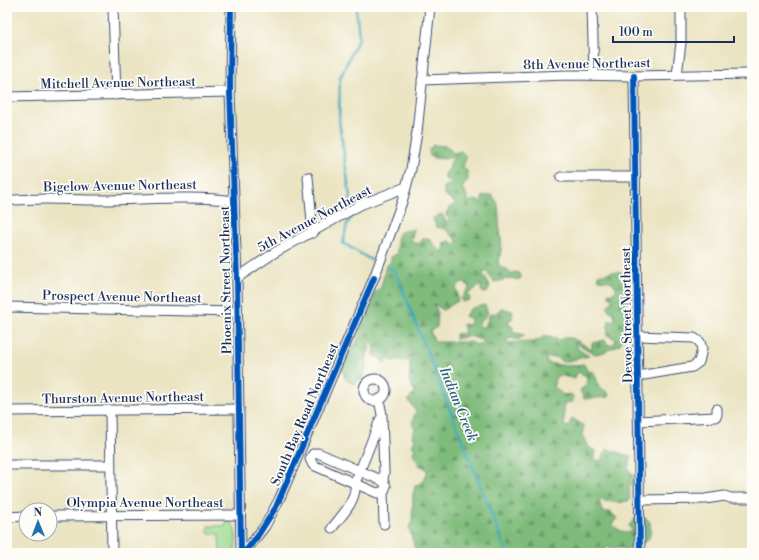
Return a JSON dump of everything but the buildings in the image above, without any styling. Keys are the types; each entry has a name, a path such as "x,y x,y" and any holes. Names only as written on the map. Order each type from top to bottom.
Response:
{"street":[{"path":"113,7 116,95"},
{"name":"Phoenix Street Northeast","path":"231,7 230,92 237,278 240,515 243,553"},
{"name":"South Bay Road Northeast","path":"243,553 272,513 300,453 393,230 406,187 417,132 430,7"},
{"path":"592,7 594,75"},
{"path":"677,75 681,43 680,7"},
{"name":"8th Avenue Northeast","path":"422,80 594,75 634,76 752,74"},
{"name":"Devoe Street Northeast","path":"634,76 640,553"},
{"name":"Mitchell Avenue Northeast","path":"7,97 230,92"},
{"path":"308,177 312,233"},
{"path":"561,177 635,177"},
{"name":"5th Avenue Northeast","path":"237,278 274,253 360,205 406,187"},
{"name":"Bigelow Avenue Northeast","path":"7,202 56,198 99,200 206,197 234,201"},
{"name":"Prospect Avenue Northeast","path":"7,307 237,312"},
{"path":"637,336 694,338 700,342 702,349 699,362 692,367 638,376"},
{"path":"379,399 382,415 383,481 386,486 383,492 384,524"},
{"name":"Thurston Avenue Northeast","path":"7,411 239,409"},
{"path":"639,421 715,417 717,415 717,409"},
{"path":"110,410 112,553"},
{"path":"332,528 353,500 356,491 355,483 382,415"},
{"path":"300,453 310,457"},
{"path":"310,457 313,454 318,453 383,481"},
{"path":"310,457 310,461 313,465 378,493 383,492"},
{"path":"335,475 340,463"},
{"path":"7,464 110,465"},
{"path":"639,500 705,499 725,496 730,498 752,498"},
{"name":"Olympia Avenue Northeast","path":"58,516 240,515"},
{"path":"7,516 18,516"}],"green space":[{"path":"433,145 447,146 453,153 461,151 466,157 463,167 467,171 468,179 462,188 469,202 475,200 481,202 483,196 492,195 495,198 498,206 501,244 498,262 501,268 507,269 509,273 518,272 521,278 518,280 512,278 494,282 485,270 483,275 490,285 487,293 482,292 480,284 468,294 470,300 462,302 461,299 470,286 462,282 456,287 458,301 443,310 434,304 438,313 437,327 430,331 435,342 471,342 477,345 483,344 484,341 469,336 455,339 456,334 465,333 463,324 468,325 472,319 465,316 469,311 476,307 485,305 488,313 478,325 484,328 490,314 496,313 501,308 513,311 512,319 509,320 508,324 513,327 512,332 525,335 518,340 511,338 505,341 507,343 534,342 546,336 552,338 556,337 559,340 564,338 572,339 580,342 592,350 592,343 605,340 608,345 614,344 616,339 607,335 609,320 615,321 614,313 607,307 613,300 607,294 616,292 616,287 611,281 599,280 598,275 612,272 629,273 628,282 630,289 626,302 626,335 619,345 604,352 595,354 574,342 579,350 589,356 563,362 556,357 545,358 548,363 567,366 584,364 587,371 594,372 599,386 608,393 609,397 584,399 580,390 586,386 587,376 577,372 575,379 559,375 555,378 554,386 563,395 570,394 573,396 573,402 564,403 564,425 568,427 572,418 584,426 582,435 588,447 596,452 593,459 600,461 607,449 632,456 628,468 633,475 634,484 629,487 630,500 619,503 599,500 602,512 610,512 617,518 612,524 621,531 633,532 629,526 635,518 642,521 645,518 650,522 650,536 646,542 628,549 606,547 603,553 419,553 415,550 409,527 412,524 413,494 415,486 422,482 427,474 427,469 419,465 413,453 415,449 412,446 415,440 412,437 415,429 412,423 416,411 408,400 415,392 409,380 410,355 408,360 395,362 388,359 385,364 381,359 374,355 375,348 372,341 369,344 366,368 362,379 353,384 345,379 340,363 344,354 356,344 362,327 362,318 371,307 374,293 381,287 385,268 391,261 391,257 397,254 397,239 400,232 414,229 411,241 417,244 424,238 430,240 441,252 444,248 443,243 450,241 456,245 457,240 445,229 436,227 433,218 442,214 446,222 450,221 446,215 447,211 455,203 444,194 444,187 454,182 445,179 445,172 450,170 449,166 453,158 449,156 446,159 434,158 430,156 429,150"},
{"path":"227,520 231,522 235,529 235,549 234,553 220,553 219,534 208,533 208,526 225,526"}],"waterway":[{"name":"Indian Creek","path":"351,204 339,120 340,78 359,37 356,7"},
{"name":"Indian Creek","path":"355,213 347,224 343,243 371,260"},
{"name":"Indian Creek","path":"388,266 396,273 507,553"}],"cycle path":[{"path":"231,7 230,92 237,278 241,553"},
{"path":"634,76 640,553"},
{"path":"244,553 257,537 276,507 374,278"}]}
